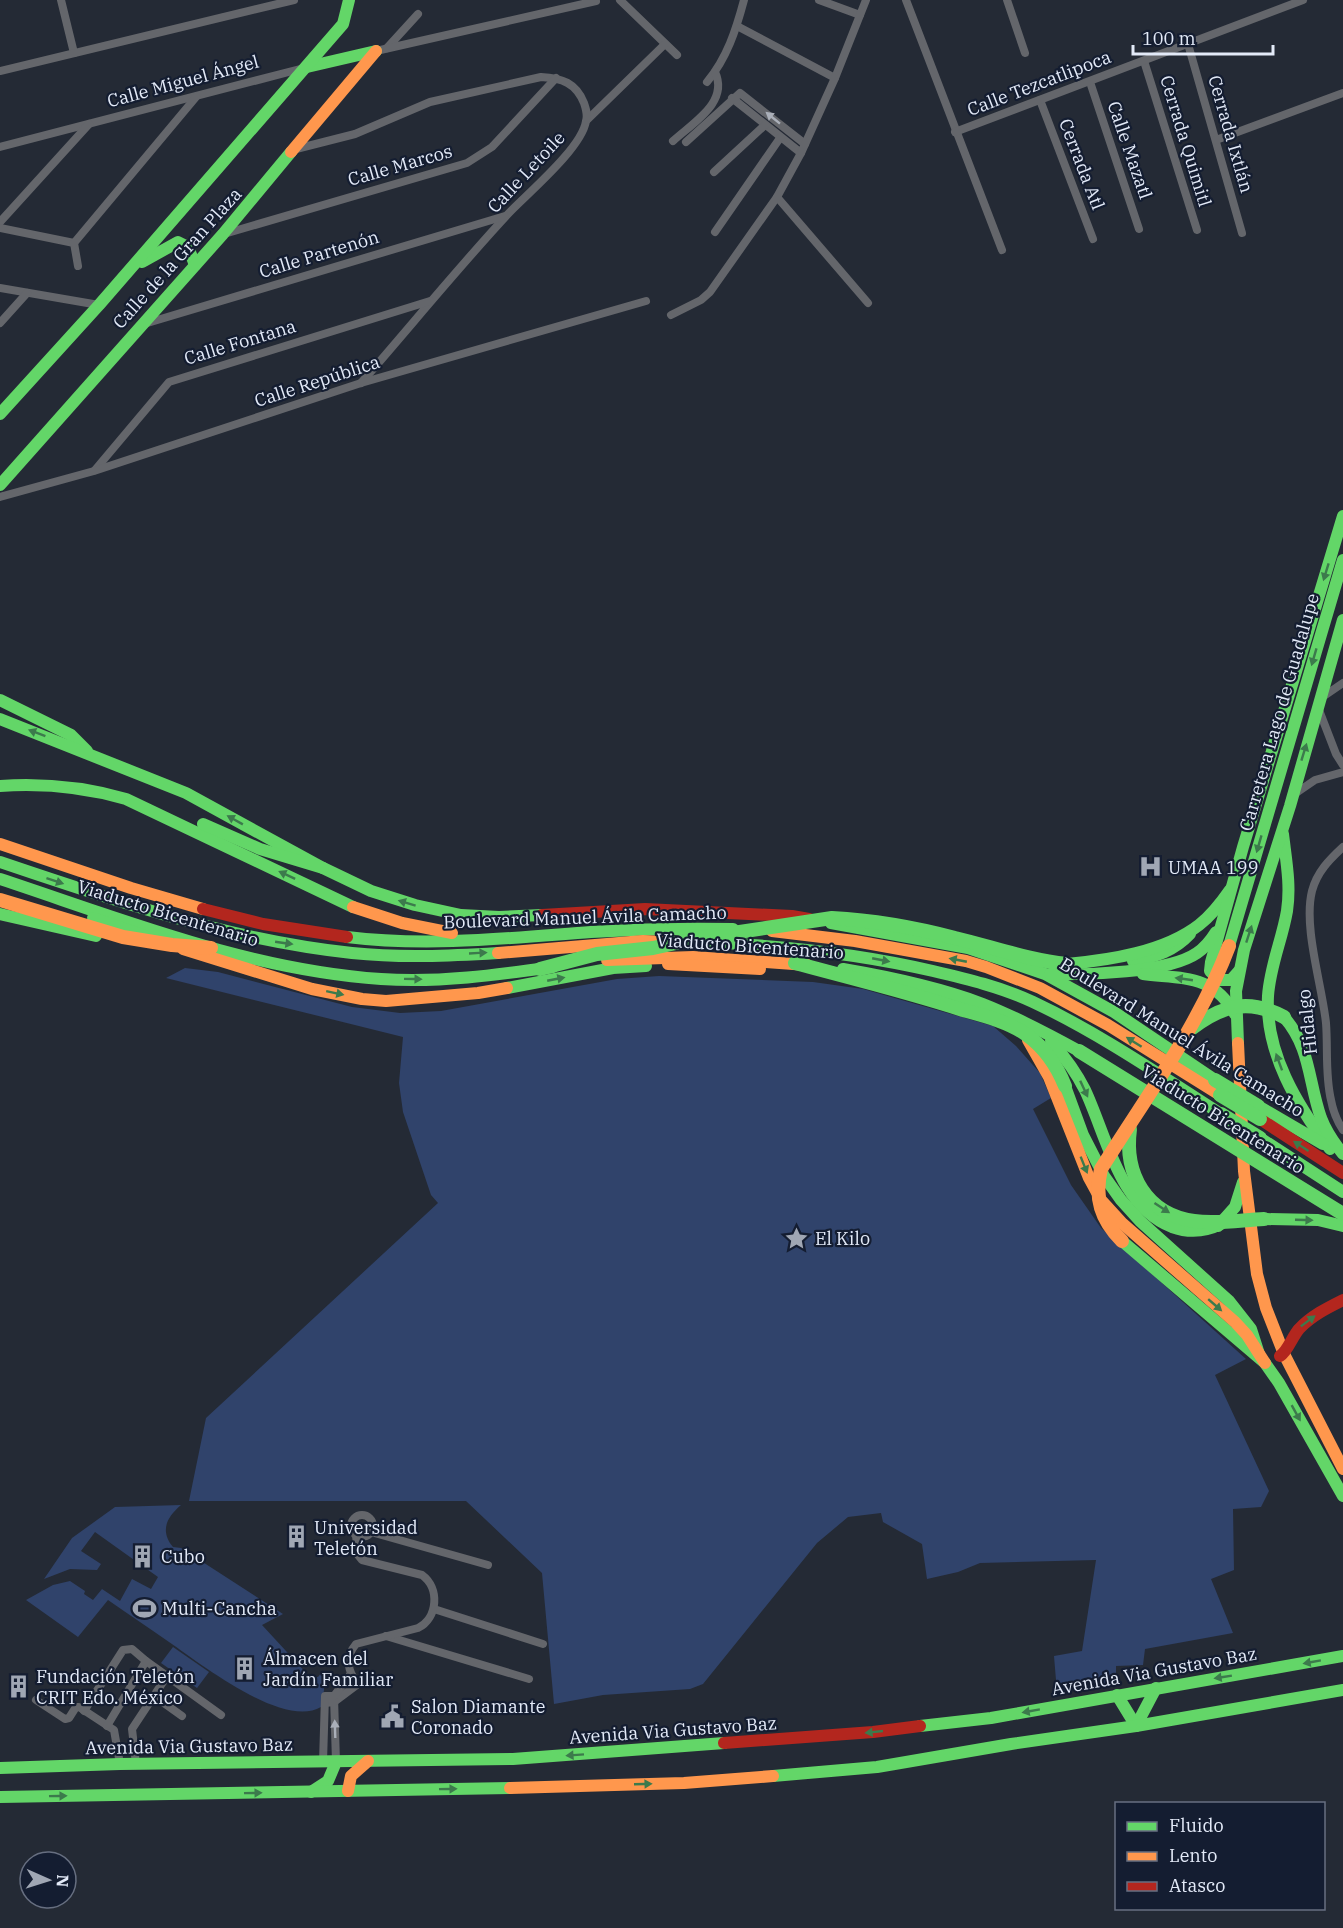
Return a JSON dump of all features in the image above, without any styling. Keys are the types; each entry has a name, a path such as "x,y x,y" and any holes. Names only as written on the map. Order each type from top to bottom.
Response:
{"main road":[{"name":"Calle de la Gran Plaza","path":"0,414 99,305 307,67 343,24 349,0"},
{"name":"Calle de la Gran Plaza","path":"0,485 223,234 382,50"},
{"name":"Calle Miguel Ángel","path":"307,67 382,50"},
{"path":"131,268 178,242 188,247 195,265"},
{"path":"1239,971 1231,980 1223,981 1215,978 1210,971 1210,962 1343,516"},
{"name":"Carretera Lago de Guadalupe","path":"1343,560 1221,970 1184,1037 1105,1161 1097,1185 1098,1202 1104,1220 1122,1241 1262,1359 1279,1383 1343,1496"},
{"name":"Carretera Lago de Guadalupe","path":"1343,620 1283,829 1246,941 1236,991 1244,1171 1257,1274 1266,1308 1284,1354 1343,1469"},
{"path":"0,700 71,735 93,756"},
{"name":"Boulevard Manuel Ávila Camacho","path":"0,719 186,793 323,868 371,891 415,906 461,915 499,917 645,909 792,916 968,948 1045,974 1114,1012 1259,1112"},
{"path":"0,786 56,784 97,790 178,813 260,849 323,868"},
{"path":"126,799 370,914 406,924 481,938"},
{"path":"1283,829 1289,885 1288,903 1271,973 1268,999 1269,1024 1276,1054 1293,1094 1309,1121 1339,1153"},
{"name":"Boulevard Manuel Ávila Camacho","path":"0,844 228,917 354,938 410,941 708,928 792,932 966,961 1040,988 1108,1025 1220,1095 1259,1112 1339,1153"},
{"name":"Boulevard Manuel Ávila Camacho","path":"0,862 194,923 264,940 351,952 418,955 505,952 643,941 710,942 792,947 853,955 963,977 1032,1002 1101,1039 1260,1137 1343,1192"},
{"name":"Viaducto Bicentenario","path":"0,879 211,948 297,968 360,977 430,980 611,959 693,957 795,963 876,975 942,991 987,1006 1033,1026 1079,1051 1343,1214"},
{"path":"0,886 188,951 312,989 362,999 386,1001 478,993 613,968 669,964 832,973 872,980 954,1000 1010,1021 1051,1041 1214,1141 1343,1224"},
{"path":"1064,969 1165,954 1178,946 1214,912 1230,890"},
{"path":"0,900 123,937 172,945 211,948"},
{"path":"0,914 137,946 188,951"},
{"path":"540,969 597,954 653,948 699,938 832,918 853,919 953,937 1088,975 1170,965 1188,959 1209,943 1221,922"},
{"path":"1045,974 1167,944 1194,930"},
{"path":"1118,957 1154,957"},
{"path":"795,963 910,993 1006,1024 1026,1035 1042,1048 1055,1065 1077,1120 1104,1176 1130,1211 1235,1307 1251,1329 1262,1359"},
{"path":"1132,971 1198,981 1211,986 1222,994 1231,1006 1238,1028"},
{"path":"1184,1037 1205,1018 1231,1006 1255,1005 1270,1009 1284,1017 1301,1039 1321,1116 1339,1153"},
{"path":"1010,1021 1026,1037 1044,1066 1089,1178 1107,1208 1235,1322 1247,1335 1262,1359"},
{"path":"1051,1041 1080,1079 1126,1186 1138,1204 1154,1218 1177,1229 1205,1231 1221,1224"},
{"path":"1259,1112 1343,1173"},
{"path":"1132,1121 1128,1139 1130,1168 1138,1185 1157,1206 1175,1216 1195,1221 1264,1219 1312,1220 1343,1224"},
{"path":"1156,1234 1175,1238 1191,1238 1207,1234 1221,1224 1232,1211 1240,1196 1244,1171"},
{"path":"1262,1359 1284,1354 1289,1340 1302,1325 1343,1300"},
{"name":"Avenida Via Gustavo Baz","path":"0,1768 120,1764 513,1759 876,1732 991,1718 1343,1656"},
{"path":"1136,1726 1156,1689"},
{"path":"0,1797 684,1783 867,1768 1136,1726 1343,1690"},
{"path":"1117,1695 1136,1726"},
{"path":"348,1791 351,1776 368,1761"},
{"path":"311,1792 328,1781 329,1762"}],"street":[{"path":"61,0 74,53"},
{"path":"0,71 294,0"},
{"path":"620,0 677,55"},
{"path":"706,82 724,56 737,26 744,0"},
{"path":"819,0 860,15"},
{"path":"671,315 701,300 710,292 777,197 806,144 866,0"},
{"path":"906,0 1002,250"},
{"path":"1007,0 1025,53"},
{"name":"Calle Tezcatlipoca","path":"956,132 1303,0"},
{"path":"382,50 596,1"},
{"path":"382,50 418,14"},
{"path":"737,26 835,78"},
{"name":"Calle Letoile","path":"361,383 507,215 579,141 587,120 665,44"},
{"name":"Cerrada Ixtlán","path":"1188,44 1242,232"},
{"name":"Cerrada Quimitl","path":"1144,62 1197,230"},
{"name":"Calle Miguel Ángel","path":"0,147 307,67"},
{"path":"674,141 715,102 720,86 715,72"},
{"path":"296,149 355,134 430,102 541,77 569,82 576,88 586,108 587,120"},
{"name":"Calle Marcos","path":"223,234 467,163 492,147 556,78"},
{"name":"Calle Mazatl","path":"1089,82 1139,229"},
{"path":"686,142 740,93 806,144"},
{"path":"1216,140 1343,93"},
{"path":"78,266 74,243 197,96"},
{"path":"732,98 801,153"},
{"name":"Cerrada Atl","path":"1040,100 1093,239"},
{"path":"0,222 89,124"},
{"path":"714,172 765,125"},
{"path":"715,232 780,138"},
{"path":"777,197 868,303"},
{"name":"Calle Partenón","path":"141,325 507,215"},
{"path":"0,228 74,243"},
{"path":"0,288 99,305"},
{"path":"0,323 27,293"},
{"name":"Calle Fontana","path":"94,471 169,382 433,300"},
{"name":"Calle República","path":"0,496 94,471 361,383 646,301"},
{"path":"0,309 10,312"},
{"path":"1343,683 1319,702 1336,754 1343,765"},
{"path":"1291,798 1315,780 1343,772"},
{"name":"Hidalgo","path":"1343,847 1328,861 1316,880 1312,891 1310,915 1326,1023 1329,1094 1343,1130"},
{"path":"331,1700 358,1684 350,1674 349,1657 356,1644 418,1629 426,1624 434,1610 432,1592 427,1579 422,1575 362,1560 358,1555 356,1534 351,1528 351,1523 360,1515 364,1515 371,1520 371,1532"},
{"path":"356,1534 364,1536 371,1532 488,1565"},
{"path":"434,1610 543,1644"},
{"path":"386,1636 529,1679"},
{"path":"84,1710 123,1650 132,1649 221,1715"},
{"path":"107,1726 146,1661"},
{"path":"329,1762 331,1700 350,1674"},
{"path":"136,1764 132,1729 167,1676"},
{"path":"154,1696 182,1716"},
{"path":"36,1700 65,1719 69,1718 77,1706 107,1726 116,1733 120,1764"},
{"path":"329,1762 331,1700"}],"shaded area":[{"path":"185,968 218,972 352,1007 400,1013 441,1011 617,979 659,976 813,982 863,989 993,1026 1016,1046 1040,1073 1051,1098 1033,1109 1071,1185 1101,1228 1246,1359 1215,1375 1269,1491 1261,1507 1233,1509 1234,1570 1211,1579 1233,1633 1145,1649 1143,1665 1116,1666 1116,1684 1057,1692 1054,1656 1082,1651 1096,1560 980,1563 958,1572 927,1579 922,1544 883,1522 881,1513 848,1517 817,1543 703,1684 690,1689 603,1695 554,1704 542,1573 466,1501 189,1501 206,1418 438,1203 431,1195 403,1112 399,1083 403,1037 166,978"},
{"path":"181,1505 168,1520 166,1530 173,1547 181,1548 283,1614 262,1625 310,1677 318,1677 323,1671 324,1690 321,1707 305,1711 286,1709 243,1691 201,1665 108,1600 78,1637 26,1600 53,1585 70,1581 85,1591 84,1594 93,1600 102,1589 120,1601 132,1579 151,1589 158,1577 95,1532 81,1551 101,1564 97,1570 70,1569 44,1579 72,1538 115,1507"},
{"path":"173,1647 209,1672 197,1688 161,1663"}],"traffic: fast":[{"path":"0,414 99,305 343,24 349,0"},
{"path":"307,67 376,51"},
{"path":"0,485 223,234 291,152"},
{"path":"142,262 178,242 188,247 195,265"},
{"path":"1239,971 1231,980 1219,980 1210,971 1211,962 1243,847 1343,516"},
{"path":"1229,946 1343,560"},
{"path":"1238,1043 1236,991 1244,950 1290,806 1343,620"},
{"path":"0,700 71,735 87,751"},
{"path":"0,719 186,793 323,868 371,891 415,905 461,915 499,917 542,915"},
{"path":"0,786 63,787 95,791 126,799 353,907"},
{"path":"203,824 260,849 323,868"},
{"path":"1283,834 1288,872 1288,901 1269,985 1268,1017 1272,1038 1286,1077 1306,1115 1330,1149"},
{"path":"0,862 130,905 262,939 370,955 425,956 498,953"},
{"path":"0,879 188,941 235,954 332,974 381,979 424,980 553,967"},
{"path":"1067,964 1118,957 1170,942 1204,921 1230,890"},
{"path":"0,914 96,936"},
{"path":"93,918 145,936"},
{"path":"540,969 597,954 653,948 699,938 832,918 940,934 1024,956 1067,964"},
{"path":"831,923 968,948 1045,974 1114,1012 1215,1080"},
{"path":"347,937 438,941 626,930 733,929"},
{"path":"1050,974 1105,973 1167,965 1197,953 1216,932"},
{"path":"1133,961 1164,952 1178,945 1190,934"},
{"path":"698,942 757,945 846,955 933,971 996,988 1033,1002 1082,1027 1221,1114"},
{"path":"795,963 921,997 1012,1026 1027,1035 1045,1052 1065,1086"},
{"path":"507,988 613,968 646,966"},
{"path":"843,969 949,992 1020,1020 1079,1051"},
{"path":"1143,974 1184,978 1207,985 1226,1001 1235,1014"},
{"path":"1191,1029 1214,1014 1236,1007 1259,1007 1284,1017"},
{"path":"1284,1017 1293,1029 1304,1053 1323,1123 1343,1154"},
{"path":"1051,1041 1085,1090 1117,1168 1139,1203 1154,1217 1178,1229 1197,1231 1221,1224"},
{"path":"1079,1051 1343,1214"},
{"path":"1215,1080 1258,1106"},
{"path":"1065,1086 1083,1135 1104,1176 1121,1200 1140,1221 1229,1301 1251,1329 1259,1354"},
{"path":"1220,1095 1260,1119"},
{"path":"1258,1106 1323,1144"},
{"path":"1221,1114 1260,1138"},
{"path":"1130,1129 1129,1146 1135,1176 1151,1201 1163,1210 1177,1217 1203,1222 1264,1219"},
{"path":"1260,1138 1343,1192"},
{"path":"1218,1226 1235,1207 1243,1182"},
{"path":"1264,1219 1318,1220 1343,1226"},
{"path":"1122,1241 1265,1363 1279,1383 1343,1496"},
{"path":"920,1726 991,1718 1343,1656"},
{"path":"1136,1726 1156,1688"},
{"path":"773,1776 877,1767 1343,1690"},
{"path":"1117,1695 1136,1726"},
{"path":"0,1768 120,1764 513,1759 724,1743"},
{"path":"311,1792 328,1781 336,1762"},
{"path":"0,1797 510,1788"}],"traffic: slow":[{"path":"291,152 376,51"},
{"path":"0,844 131,888 203,909"},
{"path":"0,900 123,937 172,945 211,948"},
{"path":"353,907 402,923 452,933"},
{"path":"772,931 855,941 966,961 986,967 1040,988 1108,1025 1220,1095"},
{"path":"498,953 643,941 665,942"},
{"path":"1122,1241 1109,1225 1101,1208 1098,1190 1101,1169 1187,1033 1217,976 1229,946"},
{"path":"183,949 312,989 362,999 386,1001 478,993 507,988"},
{"path":"607,960 693,957 807,965"},
{"path":"668,964 760,969"},
{"path":"1028,1040 1049,1077 1089,1178 1101,1200 1122,1223 1235,1322 1247,1335 1265,1363"},
{"path":"1238,1043 1244,1171 1257,1274 1266,1308 1284,1354 1343,1469"},
{"path":"348,1791 351,1776 368,1761"},
{"path":"510,1788 684,1783 773,1776"}],"traffic: jam":[{"path":"203,909 263,924 347,937"},
{"path":"542,915 645,909 792,916 809,919"},
{"path":"1260,1119 1343,1173"},
{"path":"1280,1356 1304,1324 1343,1300"},
{"path":"724,1743 873,1732 920,1726"}],"place":[{"name":"UMAA 199","path":"1150,867"},
{"name":"El Kilo","path":"797,1238"},
{"name":"Universidad Teletón","path":"296,1537"},
{"name":"Cubo","path":"143,1556"},
{"name":"Multi-Cancha","path":"144,1608"},
{"name":"Álmacen del Jardín Familiar","path":"245,1668"},
{"name":"Fundación Teletón CRIT Edo. México","path":"18,1686"},
{"name":"Salon Diamante Coronado","path":"393,1716"}]}
